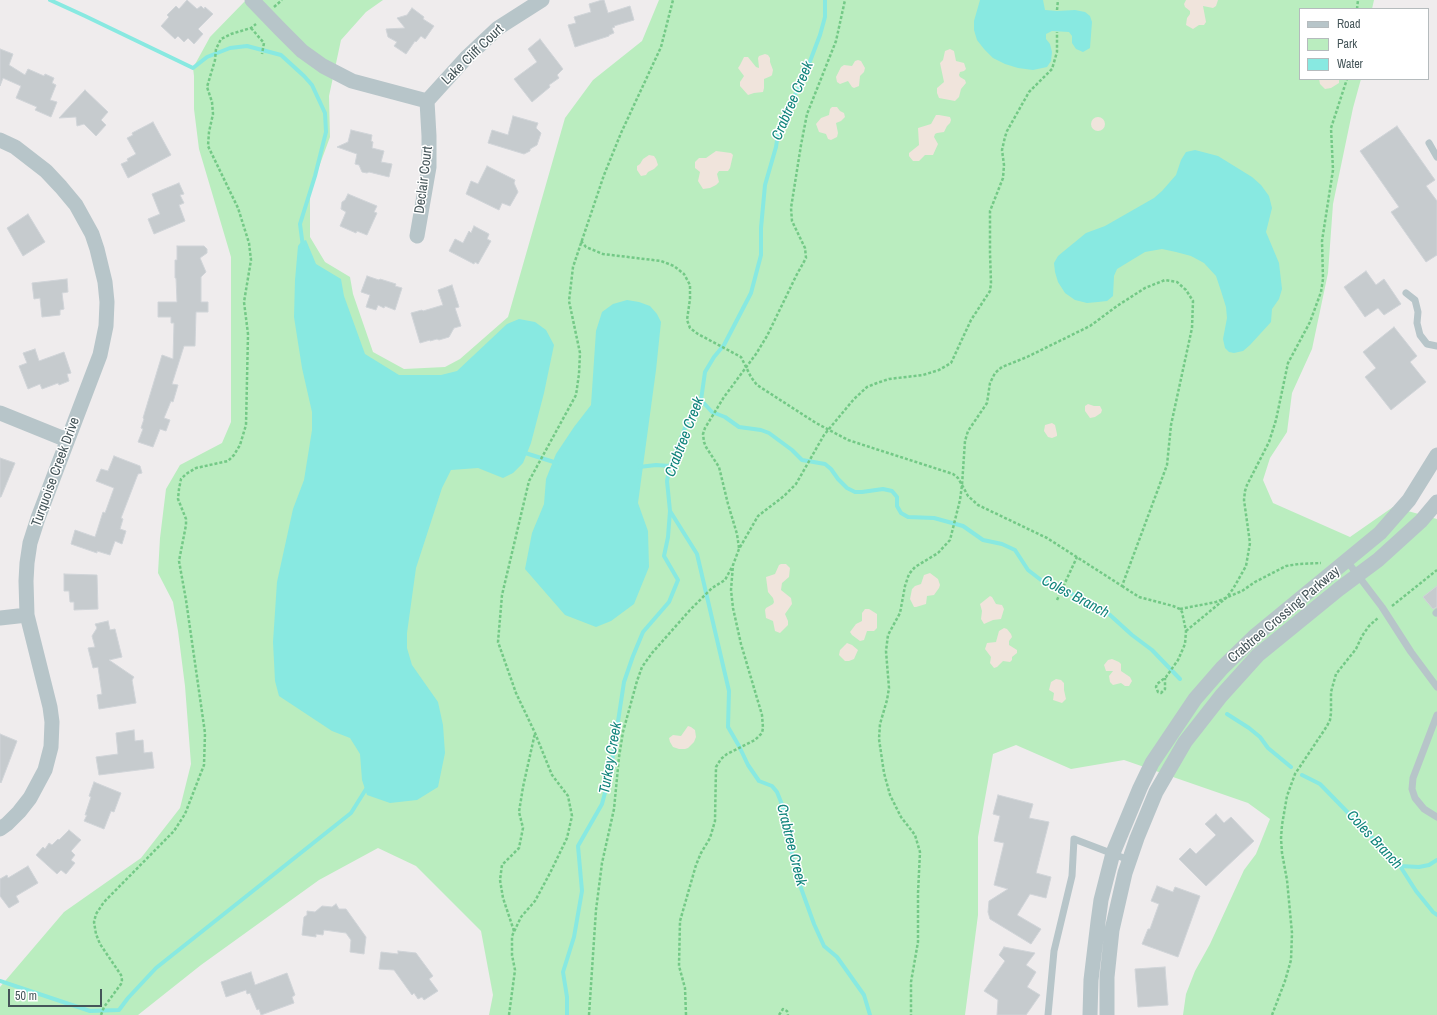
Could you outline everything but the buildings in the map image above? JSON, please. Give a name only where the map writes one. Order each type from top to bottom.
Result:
[{"type":"street","points":[[252,0],[302,51],[323,66],[352,81],[427,101]]},
{"type":"street","name":"Lake Cliff Court","points":[[427,101],[466,58],[498,28],[542,0]]},
{"type":"street","name":"Declair Court","points":[[417,236],[429,167],[427,101]]},
{"type":"street","name":"Turquoise Creek Drive","points":[[0,140],[15,147],[46,171],[62,187],[76,206],[92,234],[102,266],[107,302],[106,326],[100,355],[67,440],[30,543],[27,563],[27,615],[50,707],[52,722],[51,747],[45,770],[30,798],[19,812],[0,829]]},
{"type":"street","points":[[0,413],[67,440]]},
{"type":"street","name":"Crabtree Crossing Parkway","points":[[1090,1015],[1091,980],[1098,922],[1113,853],[1152,763],[1195,699],[1237,652],[1380,533],[1412,494],[1437,456]]},
{"type":"street","name":"Crabtree Crossing Parkway","points":[[1107,1015],[1107,977],[1112,930],[1129,860],[1156,792],[1185,742],[1221,696],[1258,656],[1394,545],[1421,521],[1437,502]]},
{"type":"street","points":[[0,618],[27,615]]},
{"type":"lane","points":[[1429,143],[1437,157]]},
{"type":"lane","points":[[1406,293],[1415,300],[1418,312],[1417,323],[1420,334],[1427,344],[1437,346]]},
{"type":"lane","points":[[1347,561],[1385,612],[1411,652],[1437,687]]},
{"type":"lane","points":[[1437,715],[1413,778],[1412,789],[1415,798],[1424,809],[1437,817]]},
{"type":"lane","points":[[1048,1015],[1054,951],[1072,876],[1074,839],[1129,860]]},
{"type":"path","points":[[101,1015],[104,1007],[121,984],[122,980],[121,975],[100,944],[96,934],[94,922],[96,914],[104,902],[174,831],[185,814],[204,765],[204,733],[186,600],[179,561],[186,525],[186,519],[178,499],[181,479],[196,468],[228,461],[240,445],[246,425],[248,334],[244,302],[251,260],[249,243],[238,208],[208,146],[213,114],[212,102],[207,87],[215,60],[216,49],[221,39],[231,34],[251,28],[282,0]]},
{"type":"path","points":[[509,1015],[515,970],[512,955],[512,936],[521,917],[534,901],[550,873],[567,838],[572,816],[568,796],[552,775],[535,733],[516,693],[498,642],[502,595],[529,481],[576,395],[580,353],[569,301],[573,267],[604,175],[618,140],[661,47],[673,0]]},
{"type":"path","points":[[739,549],[737,534],[719,467],[704,442],[703,434],[708,422],[724,397],[767,336],[806,258],[804,248],[792,221],[791,208],[807,114],[836,42],[845,0]]},
{"type":"path","points":[[1057,10],[1058,0]]},
{"type":"path","points":[[251,28],[264,43],[262,54]]},
{"type":"path","points":[[589,1015],[593,947],[602,864],[614,809],[622,738],[630,704],[642,667],[652,653],[690,610],[712,588],[725,580],[739,549],[758,516],[796,484],[815,449],[854,399],[867,387],[889,379],[923,375],[939,370],[946,367],[954,358],[971,320],[990,291],[990,210],[1003,178],[1004,165],[1002,150],[1004,137],[1026,96],[1052,69],[1057,52],[1057,32]]},
{"type":"path","points":[[1186,631],[1226,598],[1246,566],[1250,543],[1244,500],[1245,491],[1249,480],[1269,442],[1288,363],[1310,322],[1321,292],[1323,279],[1322,241],[1332,170],[1331,128],[1346,80]]},
{"type":"path","points":[[581,241],[586,247],[603,254],[661,261],[674,266],[684,274],[690,285],[687,320],[690,328],[710,341],[741,357],[751,377],[757,385],[829,430],[848,440],[953,474],[958,478],[968,496],[978,505],[1047,538],[1139,597],[1180,608],[1216,602],[1242,591],[1255,582],[1286,566],[1299,564],[1328,564]]},
{"type":"path","points":[[911,1015],[911,982],[918,942],[920,852],[915,835],[901,817],[895,806],[884,773],[879,739],[880,724],[889,688],[886,651],[888,635],[900,613],[904,586],[909,574],[915,567],[938,553],[950,540],[960,500],[965,441],[968,431],[987,403],[990,383],[995,373],[1002,367],[1027,357],[1090,326],[1145,288],[1165,280],[1177,282],[1186,290],[1193,301],[1192,328],[1171,425],[1169,456],[1165,473],[1122,586]]},
{"type":"path","points":[[1057,600],[1077,557]]},
{"type":"path","points":[[686,1015],[685,988],[679,966],[680,921],[696,865],[710,838],[715,821],[716,767],[721,759],[727,754],[755,740],[762,733],[763,722],[741,644],[733,608],[731,590],[733,565]]},
{"type":"path","points":[[1272,1015],[1291,960],[1292,933],[1281,838],[1287,796],[1296,774],[1330,720],[1332,713],[1332,692],[1336,674],[1356,649],[1369,626],[1437,570]]},
{"type":"path","points":[[1165,678],[1165,689],[1161,693],[1158,692],[1156,687],[1157,684],[1165,678],[1178,660],[1185,644],[1186,631],[1180,608]]},
{"type":"path","points":[[514,932],[503,898],[500,880],[502,864],[518,848],[523,828],[519,812],[535,733]]},
{"type":"path","points":[[779,1015],[783,1009],[787,1011],[788,1015]]},
{"type":"green space","points":[[246,0],[383,0],[366,12],[341,40],[329,96],[330,137],[310,191],[310,237],[325,262],[350,277],[353,294],[373,352],[404,369],[445,367],[460,359],[508,317],[565,118],[593,80],[642,41],[659,0],[1374,0],[1372,8],[1299,8],[1299,80],[1361,80],[1353,108],[1333,204],[1328,273],[1312,349],[1292,393],[1287,432],[1270,458],[1263,480],[1273,503],[1350,537],[1393,507],[1437,519],[1437,1015],[1183,1015],[1186,994],[1195,971],[1210,944],[1244,870],[1256,854],[1270,819],[1248,803],[1124,760],[1071,769],[1016,745],[993,754],[978,837],[978,915],[965,1015],[489,1015],[493,995],[481,931],[416,866],[378,848],[319,880],[201,965],[138,1015],[0,1015],[0,987],[64,912],[141,858],[180,808],[191,764],[185,686],[173,602],[158,573],[160,538],[166,489],[180,465],[222,443],[231,422],[231,257],[199,149],[194,109],[193,68],[210,37]]},
{"type":"sand","points":[[1186,0],[1218,0],[1216,6],[1213,8],[1203,6],[1206,22],[1204,25],[1199,25],[1193,29],[1186,25],[1190,11],[1185,7],[1184,4]]},
{"type":"sand","points":[[950,49],[954,51],[956,61],[964,63],[966,69],[960,72],[960,77],[965,80],[966,83],[961,89],[959,97],[955,101],[939,98],[937,93],[937,88],[944,82],[940,63],[943,60],[945,51]]},
{"type":"sand","points":[[765,54],[770,58],[773,70],[772,75],[764,79],[763,92],[748,95],[740,86],[740,82],[744,76],[738,68],[744,57],[748,57],[756,67],[759,68],[758,58],[759,56]]},
{"type":"sand","points":[[855,61],[861,61],[865,68],[864,72],[860,76],[859,86],[854,88],[848,81],[840,84],[837,82],[836,77],[841,67],[844,65],[852,66]]},
{"type":"sand","points":[[1319,80],[1339,80],[1339,83],[1331,88],[1325,89],[1320,84]]},
{"type":"sand","points":[[832,107],[837,107],[844,113],[845,117],[836,123],[838,133],[837,137],[831,140],[828,139],[826,134],[819,132],[816,124],[821,118],[829,115]]},
{"type":"sand","points":[[936,115],[950,117],[950,123],[944,132],[935,134],[934,137],[938,144],[933,155],[925,155],[919,161],[913,161],[909,156],[909,153],[919,145],[918,128],[931,124]]},
{"type":"sand","points":[[1098,117],[1103,119],[1105,124],[1103,129],[1098,131],[1093,129],[1091,124],[1093,119]]},
{"type":"sand","points":[[716,151],[731,153],[733,155],[730,168],[728,171],[719,171],[717,174],[719,182],[716,185],[703,189],[698,181],[700,172],[695,168],[695,162],[699,158],[706,158]]},
{"type":"sand","points":[[649,155],[654,156],[658,165],[646,175],[641,176],[637,170],[637,166]]},
{"type":"sand","points":[[1088,404],[1100,406],[1102,410],[1101,413],[1090,418],[1085,411],[1085,406]]},
{"type":"sand","points":[[1052,423],[1055,425],[1057,436],[1052,438],[1048,437],[1044,431],[1045,425]]},
{"type":"sand","points":[[786,564],[790,568],[789,577],[782,583],[781,590],[791,598],[792,604],[785,614],[788,625],[780,633],[775,631],[773,621],[766,618],[765,610],[774,602],[773,598],[768,592],[766,577],[775,574],[779,565]]},
{"type":"sand","points":[[930,573],[938,579],[940,585],[939,588],[934,595],[927,596],[926,604],[914,607],[910,599],[912,589],[921,584],[924,575]]},
{"type":"sand","points":[[990,596],[996,604],[1002,605],[1004,609],[1001,619],[993,620],[984,624],[981,619],[982,611],[980,604]]},
{"type":"sand","points":[[865,609],[869,609],[877,614],[877,628],[874,631],[867,631],[864,640],[860,641],[850,632],[856,624],[862,621],[862,613]]},
{"type":"sand","points":[[1004,628],[1011,634],[1012,637],[1009,641],[1009,645],[1017,650],[1017,653],[1012,657],[1010,662],[1003,661],[994,668],[990,663],[991,657],[985,649],[987,643],[996,642],[999,631]]},
{"type":"sand","points":[[847,643],[858,650],[854,659],[845,661],[839,655],[840,650]]},
{"type":"sand","points":[[1112,659],[1121,664],[1121,671],[1130,677],[1132,681],[1129,686],[1125,686],[1121,683],[1113,685],[1110,682],[1109,676],[1113,671],[1106,671],[1104,665],[1108,660]]},
{"type":"sand","points":[[1056,679],[1061,680],[1064,683],[1066,699],[1062,703],[1053,700],[1054,693],[1049,690],[1051,682]]},
{"type":"sand","points":[[688,726],[695,730],[696,737],[694,742],[685,749],[673,747],[669,738],[673,735],[681,736]]},
{"type":"water","points":[[980,0],[1043,0],[1045,10],[1075,10],[1085,12],[1090,16],[1092,22],[1090,48],[1083,52],[1076,49],[1072,43],[1072,36],[1069,32],[1052,31],[1046,34],[1046,39],[1050,44],[1052,52],[1051,61],[1047,67],[1033,70],[1005,64],[993,58],[977,40],[974,30],[974,21]]},
{"type":"water","points":[[1195,150],[1218,156],[1252,177],[1261,185],[1269,196],[1272,208],[1266,232],[1279,263],[1282,289],[1279,299],[1272,309],[1271,322],[1243,351],[1234,353],[1229,352],[1225,348],[1223,339],[1227,318],[1226,307],[1216,276],[1204,263],[1191,256],[1162,249],[1145,252],[1117,269],[1114,276],[1113,296],[1107,301],[1087,303],[1075,300],[1065,293],[1058,282],[1055,272],[1054,263],[1058,256],[1086,233],[1105,226],[1154,198],[1176,175],[1181,160],[1186,152]]},
{"type":"water","points":[[306,240],[316,264],[341,279],[344,296],[365,354],[399,375],[441,375],[457,371],[507,324],[519,319],[535,322],[546,330],[554,345],[544,393],[531,443],[523,463],[513,473],[503,478],[478,468],[451,470],[442,488],[416,568],[407,633],[407,648],[412,665],[438,702],[443,725],[445,753],[438,787],[417,800],[390,803],[367,795],[362,780],[360,754],[350,738],[332,731],[279,696],[275,681],[273,642],[277,582],[293,509],[304,480],[312,430],[312,412],[302,368],[294,317],[298,246],[301,242]]},
{"type":"water","points":[[627,300],[650,306],[657,314],[661,322],[638,503],[648,531],[649,567],[634,604],[611,621],[596,627],[565,615],[525,569],[532,533],[544,504],[546,479],[556,454],[591,405],[596,331],[602,312],[613,304]]},
{"type":"waterway","points":[[50,0],[193,68],[207,57],[230,48],[247,46],[281,55],[304,76],[312,85],[325,113],[326,132],[315,176],[300,224],[303,247]]},
{"type":"waterway","name":"Crabtree Creek","points":[[825,0],[825,17],[820,35],[804,77],[779,127],[776,147],[765,185],[761,228],[761,255],[751,293],[724,345],[714,357],[705,372],[701,400],[687,423],[670,466],[667,481],[670,511],[697,554],[729,691],[728,727],[748,765],[759,781],[772,786],[777,792],[783,807],[797,877],[814,924],[824,946],[837,957],[864,995],[870,1015]]},
{"type":"waterway","name":"Coles Branch","points":[[701,400],[712,412],[725,417],[739,427],[761,430],[769,433],[792,450],[802,460],[825,464],[847,488],[855,492],[883,489],[892,491],[897,497],[897,506],[901,513],[908,517],[934,518],[963,526],[983,540],[1002,544],[1015,550],[1028,570],[1041,580],[1094,605],[1110,615],[1132,635],[1152,650],[1180,679]]},
{"type":"waterway","points":[[522,452],[557,463]]},
{"type":"waterway","points":[[639,467],[656,465],[670,466]]},
{"type":"waterway","name":"Turkey Creek","points":[[567,1015],[567,997],[563,972],[574,937],[582,891],[578,846],[602,804],[610,774],[624,682],[633,656],[643,632],[669,602],[678,580],[664,556],[668,537],[670,511]]},
{"type":"waterway","name":"Coles Branch","points":[[1227,714],[1260,737],[1268,748],[1291,767]]},
{"type":"waterway","name":"Coles Branch","points":[[1302,775],[1320,784],[1400,866],[1416,891],[1437,915]]},
{"type":"waterway","points":[[0,981],[90,1011],[119,1010],[156,968],[351,813],[368,786]]},
{"type":"waterway","points":[[1400,866],[1419,867],[1429,865],[1437,860]]}]
